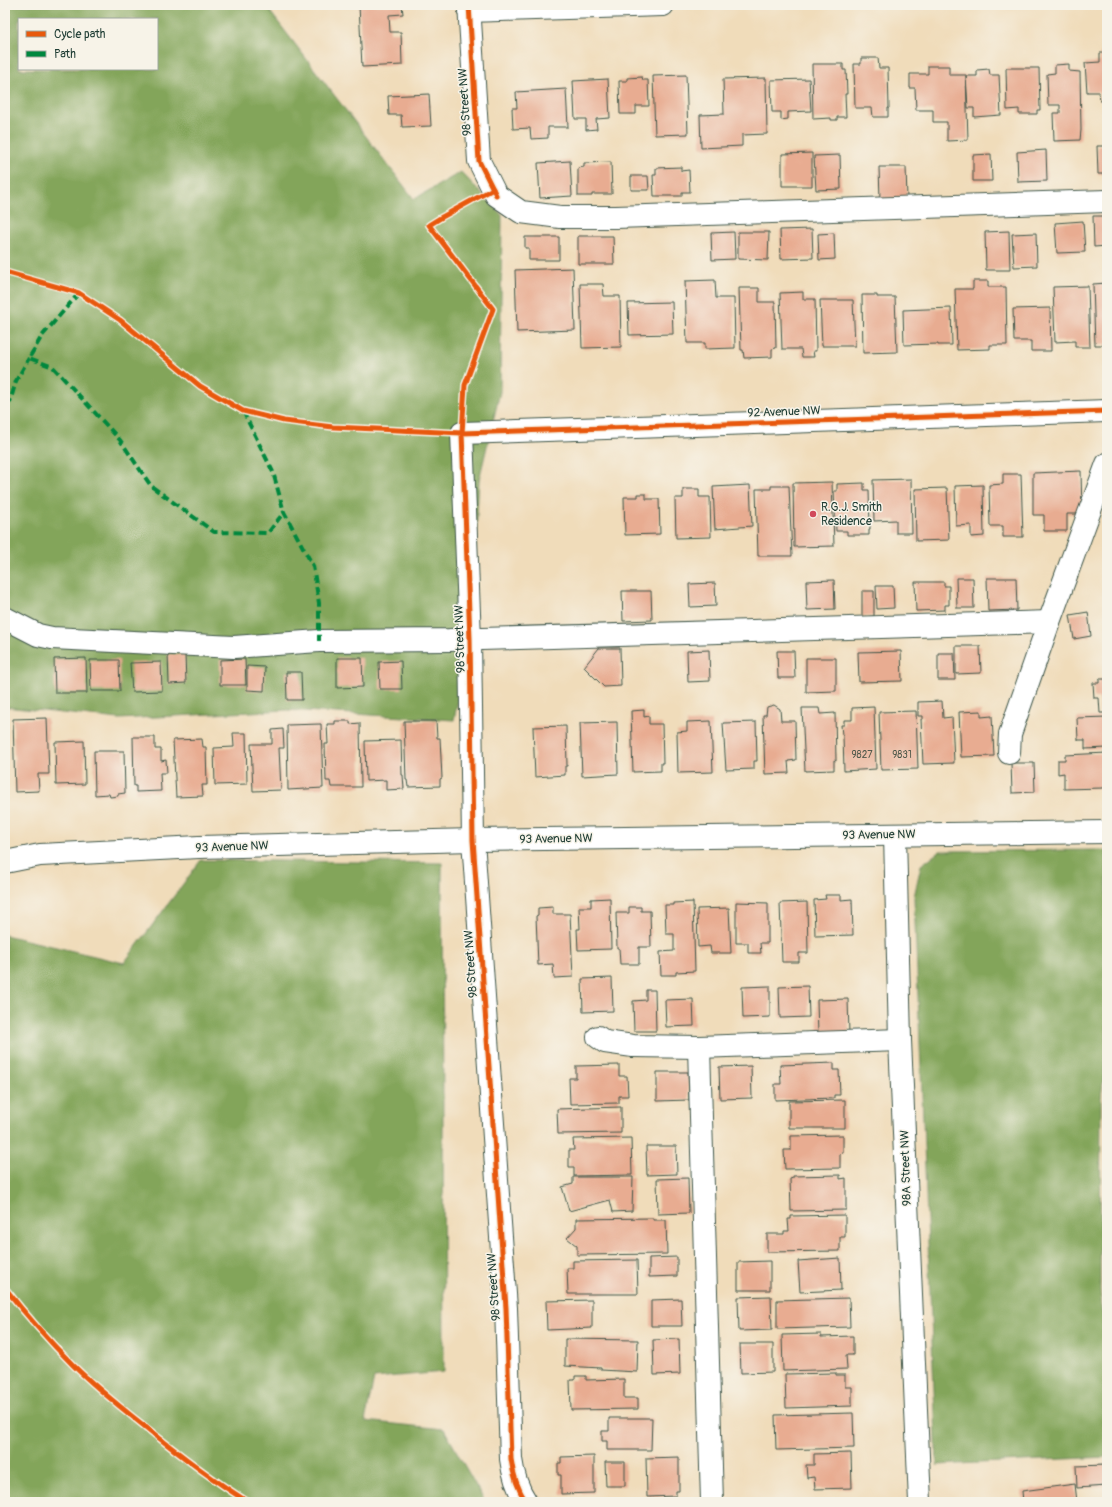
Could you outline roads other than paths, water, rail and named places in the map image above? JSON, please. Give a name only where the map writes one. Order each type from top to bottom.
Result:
[{"type":"street","points":[[469,8],[664,5]]},
{"type":"street","name":"98 Street NW","points":[[469,8],[479,161],[496,195],[521,212],[560,217],[684,216],[1107,201]]},
{"type":"street","name":"92 Avenue NW","points":[[462,433],[1107,411]]},
{"type":"street","name":"98 Street NW","points":[[462,433],[470,639],[473,840],[506,1308],[511,1459],[513,1474],[522,1496]]},
{"type":"street","points":[[1009,753],[1010,734],[1107,464]]},
{"type":"street","points":[[5,618],[38,635],[52,638],[234,647],[320,642],[1049,622]]},
{"type":"street","name":"93 Avenue NW","points":[[5,862],[40,855],[207,847],[473,840],[1107,832]]},
{"type":"street","name":"98A Street NW","points":[[895,835],[900,1040],[920,1502]]},
{"type":"street","points":[[598,1037],[605,1042],[633,1046],[699,1047],[900,1040]]},
{"type":"street","points":[[699,1047],[712,1502]]},
{"type":"place","name":"R.G.J. Smith Residence","points":[[813,514]]}]
